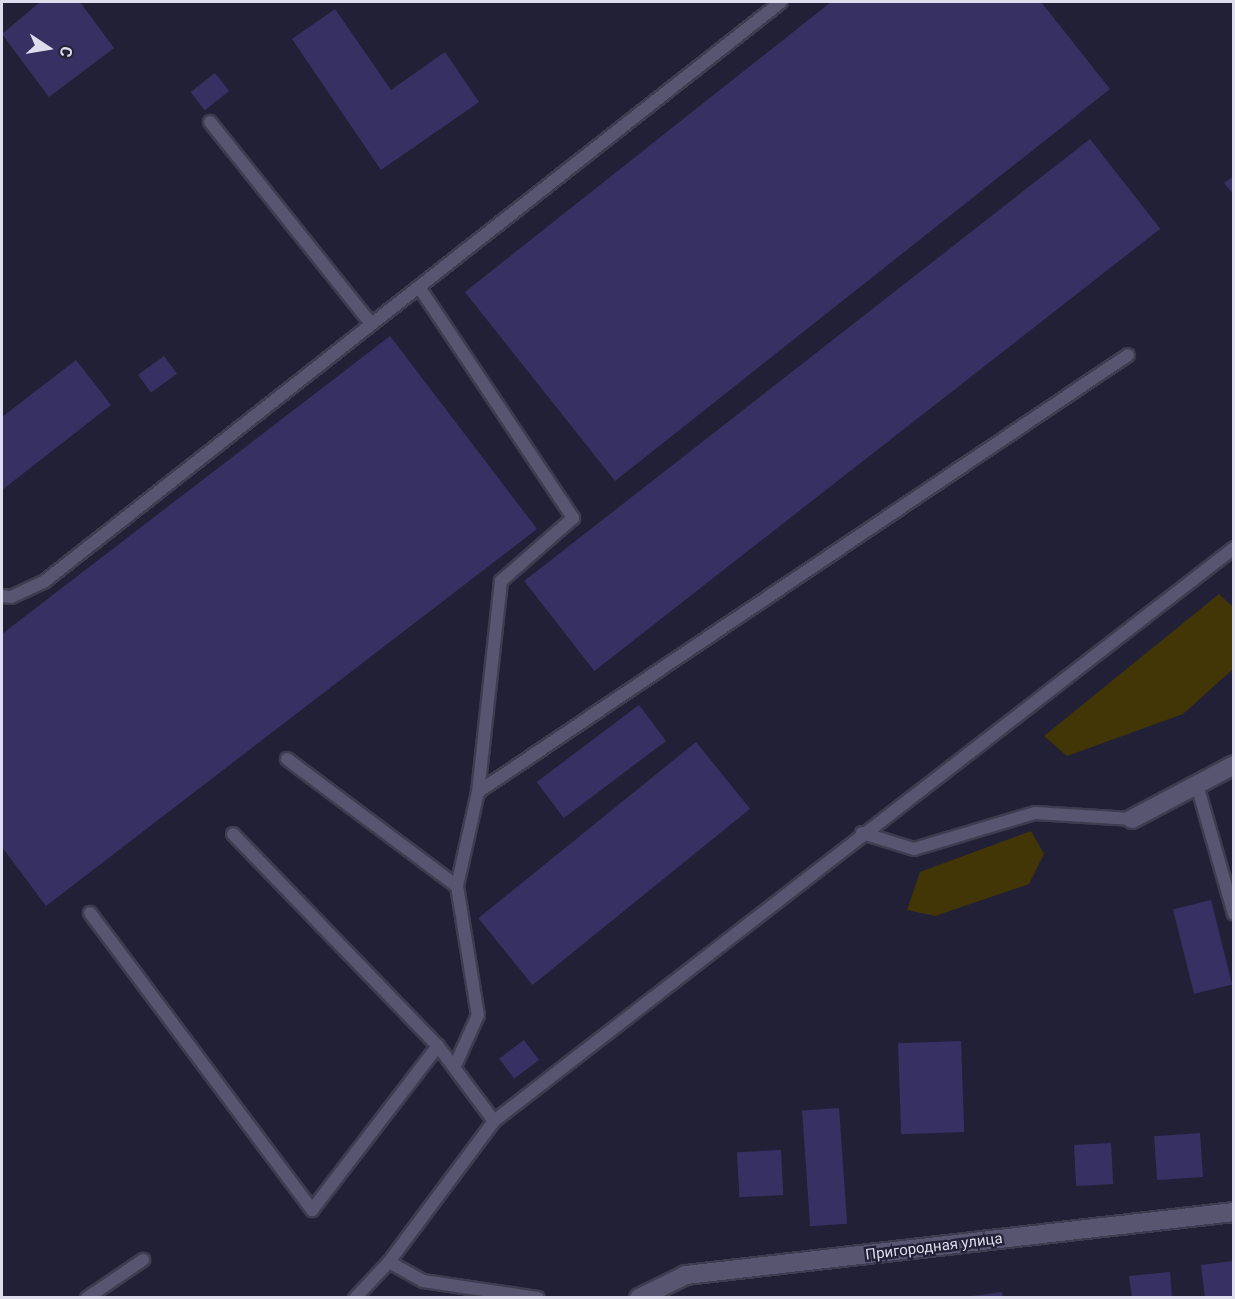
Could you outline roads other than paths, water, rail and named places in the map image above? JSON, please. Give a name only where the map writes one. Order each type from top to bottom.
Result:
[{"type":"street","points":[[1132,819],[1233,765]]},
{"type":"street","name":"Пригородная улица","points":[[639,1298],[686,1275],[1233,1212]]},
{"type":"lane","points":[[2,596],[11,597],[45,581],[781,2]]},
{"type":"lane","points":[[210,122],[371,324]]},
{"type":"lane","points":[[419,287],[573,518],[501,581],[478,792],[457,886],[478,1015],[455,1066]]},
{"type":"lane","points":[[478,792],[1128,355]]},
{"type":"lane","points":[[355,1298],[389,1262],[494,1121],[862,833],[1233,548]]},
{"type":"lane","points":[[287,759],[457,886]]},
{"type":"lane","points":[[1197,785],[1233,914]]},
{"type":"lane","points":[[862,833],[914,849],[1035,813],[1132,819]]},
{"type":"lane","points":[[233,834],[438,1046],[494,1121]]},
{"type":"lane","points":[[90,913],[312,1210],[438,1046]]},
{"type":"lane","points":[[87,1298],[143,1260]]},
{"type":"lane","points":[[389,1262],[423,1281],[538,1298]]}]
